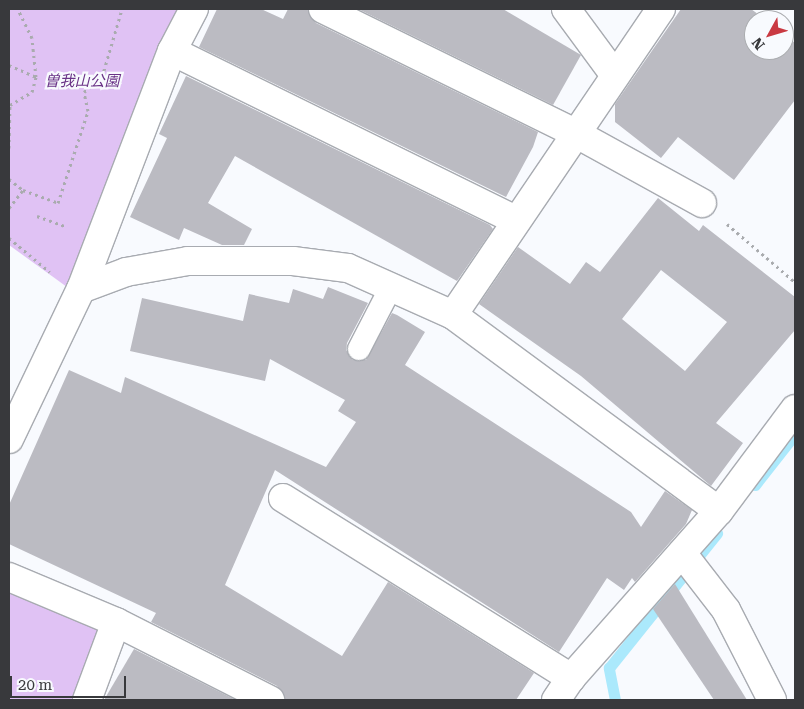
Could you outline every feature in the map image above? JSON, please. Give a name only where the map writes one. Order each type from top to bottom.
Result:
[{"type":"street","points":[[9,439],[79,292],[172,51],[194,9]]},
{"type":"street","points":[[323,9],[575,133],[702,203]]},
{"type":"street","points":[[566,9],[614,74]]},
{"type":"street","points":[[453,315],[614,74],[661,9]]},
{"type":"street","points":[[172,51],[516,220]]},
{"type":"street","points":[[79,292],[126,272],[188,261],[293,261],[348,268],[392,285],[453,315],[719,511]]},
{"type":"street","points":[[556,700],[571,678],[719,511],[795,409]]},
{"type":"street","points":[[283,498],[571,678]]},
{"type":"street","points":[[682,553],[726,610],[772,700]]},
{"type":"street","points":[[9,577],[116,622],[270,700]]},
{"type":"street","points":[[87,700],[116,622]]},
{"type":"lane","points":[[359,349],[392,285]]},
{"type":"path","points":[[9,148],[10,105],[32,92],[36,77],[32,38],[18,9]]},
{"type":"path","points":[[9,179],[23,190],[58,203],[88,111],[84,92],[102,78],[122,9]]},
{"type":"path","points":[[9,65],[36,77]]},
{"type":"path","points":[[9,208],[23,190]]},
{"type":"path","points":[[702,203],[795,282]]},
{"type":"path","points":[[37,216],[67,227]]},
{"type":"path","points":[[9,238],[79,292]]},
{"type":"green space","name":"曽我山公園","points":[[9,9],[194,9],[78,295],[9,245]]},
{"type":"green space","points":[[9,588],[104,627],[75,700],[9,700]]},
{"type":"building","points":[[217,9],[261,9],[283,19],[288,9],[308,9],[316,23],[538,132],[533,147],[506,197],[199,47]]},
{"type":"building","points":[[358,9],[503,9],[581,55],[553,105]]},
{"type":"building","points":[[681,9],[752,10],[744,10],[744,60],[794,60],[795,43],[795,100],[734,180],[678,137],[661,158],[615,122],[615,104]]},
{"type":"building","points":[[186,76],[490,225],[493,229],[457,281],[235,156],[208,203],[252,229],[244,245],[222,245],[184,228],[179,240],[130,217],[167,138],[159,134]]},
{"type":"building","points":[[658,198],[699,231],[703,225],[795,297],[795,330],[716,423],[743,443],[711,486],[581,376],[479,304],[518,247],[570,284],[586,262],[600,272]],"holes":[[[661,270],[727,322],[685,371],[622,319]]]},
{"type":"building","points":[[328,287],[368,303],[347,343],[346,350],[353,360],[366,360],[392,313],[397,315],[425,332],[405,365],[631,512],[641,527],[665,491],[692,510],[686,524],[635,582],[632,578],[624,590],[607,578],[559,652],[275,470],[225,585],[342,656],[388,582],[534,673],[516,700],[285,700],[277,686],[151,622],[156,613],[9,544],[9,505],[69,370],[121,393],[125,377],[326,467],[356,422],[338,411],[345,400],[270,359],[265,381],[130,351],[142,298],[243,321],[249,294],[289,303],[293,289],[323,299]]},
{"type":"building","points":[[675,584],[747,700],[714,700],[653,609]]},
{"type":"building","points":[[134,649],[236,700],[104,700]]},
{"type":"waterway","points":[[755,485],[795,434]]},
{"type":"waterway","points":[[615,700],[609,668],[717,533]]}]
